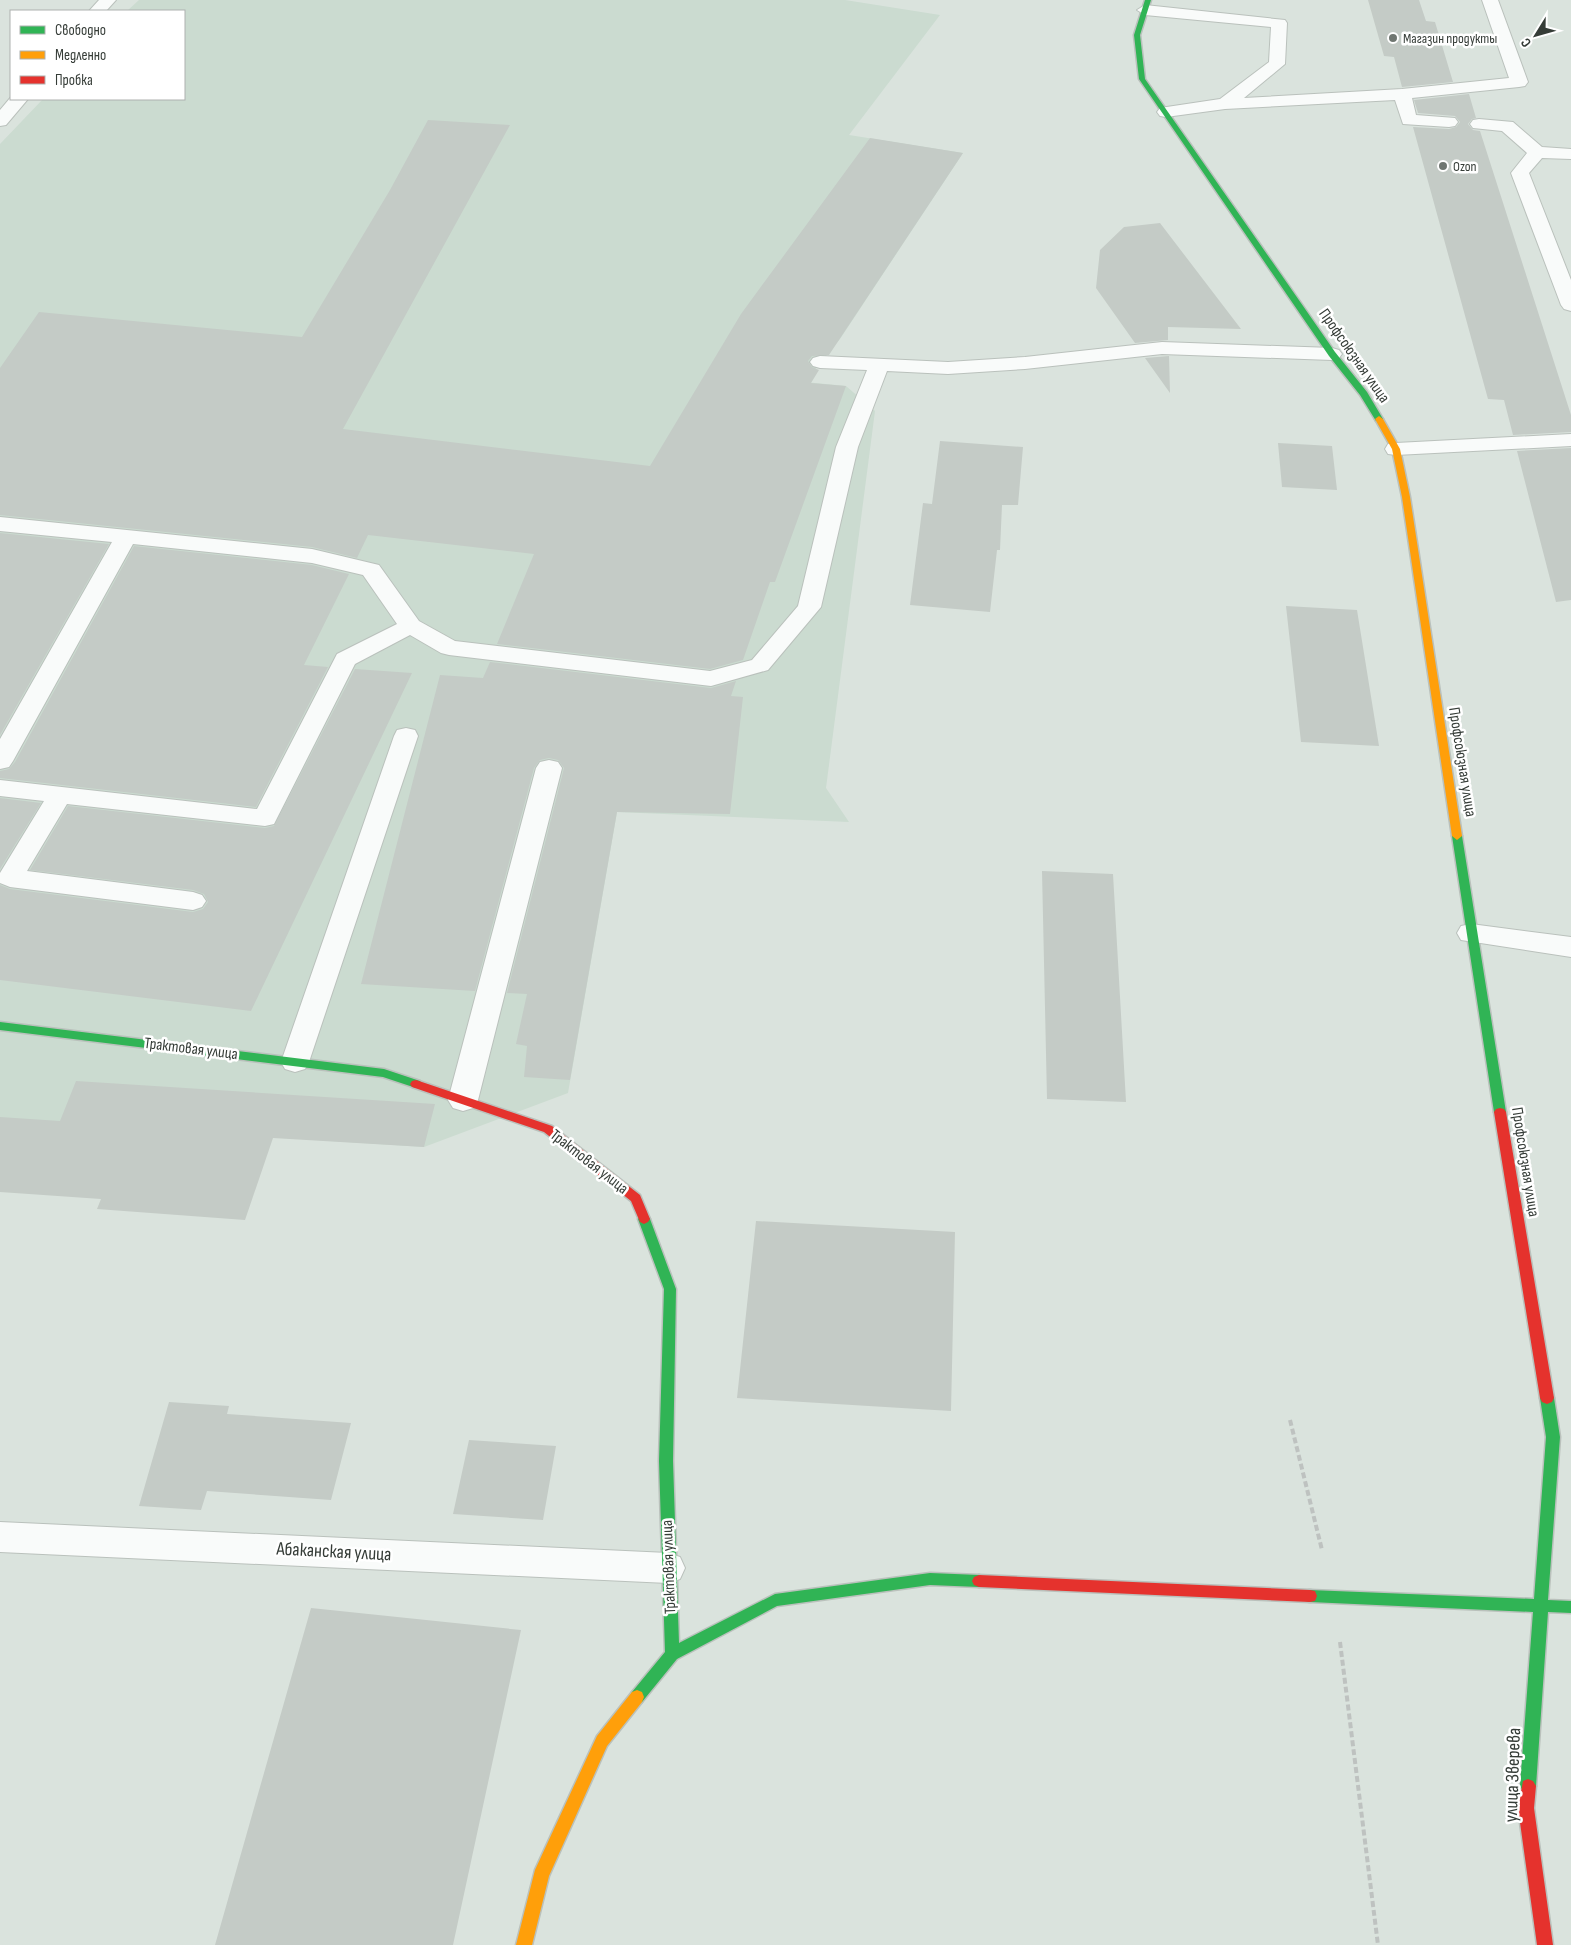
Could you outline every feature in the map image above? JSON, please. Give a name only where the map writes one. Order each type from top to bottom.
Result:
[{"type":"main road","name":"Профсоюзная улица","points":[[1146,5],[1138,35],[1142,79],[1332,354],[1364,394],[1396,449],[1406,497],[1471,933],[1553,1437],[1541,1605]]},
{"type":"main road","name":"Трактовая улица","points":[[0,1026],[384,1073],[548,1129],[636,1198],[670,1289],[666,1461],[672,1654]]},
{"type":"main road","points":[[524,1945],[541,1875],[602,1741],[672,1654],[775,1600],[930,1579],[1571,1607]]},
{"type":"main road","name":"улица Зверева","points":[[1541,1605],[1526,1808],[1545,1945]]},
{"type":"street","points":[[99,10],[108,0]]},
{"type":"street","points":[[1166,112],[1225,104],[1402,94],[1519,82],[1490,0]]},
{"type":"street","points":[[1146,5],[1278,24],[1277,64],[1225,104]]},
{"type":"street","points":[[1402,94],[1409,120],[1449,122]]},
{"type":"street","points":[[0,121],[18,100]]},
{"type":"street","points":[[1479,124],[1507,126],[1538,152],[1571,154]]},
{"type":"street","points":[[1538,152],[1520,173],[1562,257],[1571,305]]},
{"type":"street","points":[[820,362],[948,368],[1024,364],[1162,348],[1332,354]]},
{"type":"street","points":[[0,524],[312,556],[371,570],[411,626],[448,648],[711,679],[760,666],[810,606],[847,447],[879,366]]},
{"type":"street","points":[[1396,449],[1571,440]]},
{"type":"street","points":[[0,761],[126,537]]},
{"type":"street","points":[[0,788],[265,818],[345,659],[411,626]]},
{"type":"street","points":[[295,1062],[406,736]]},
{"type":"street","points":[[463,1100],[549,768]]},
{"type":"street","points":[[60,795],[10,878],[193,900]]},
{"type":"street","points":[[1471,933],[1571,947]]},
{"type":"street","name":"Абаканская улица","points":[[0,1537],[668,1568]]},
{"type":"path","points":[[1290,1420],[1334,1596],[1378,1945]]},
{"type":"shaded area","points":[[139,0],[845,0],[940,15],[849,135],[963,153],[840,339],[805,382],[846,386],[875,411],[826,788],[849,822],[617,812],[568,1093],[424,1147],[112,1127],[0,1192],[0,144],[42,100],[185,100],[185,10],[128,10]]},
{"type":"building","points":[[1368,0],[1419,0],[1426,21],[1435,22],[1453,82],[1402,87],[1394,57],[1384,56]]},
{"type":"building","points":[[1469,94],[1476,118],[1472,119],[1468,124],[1473,130],[1480,131],[1571,415],[1571,432],[1513,435],[1504,400],[1488,399],[1413,127],[1449,129],[1456,127],[1460,122],[1455,116],[1418,113],[1414,100]]},
{"type":"building","points":[[428,120],[510,125],[343,429],[650,466],[741,314],[870,138],[963,153],[829,355],[812,356],[808,361],[812,367],[819,370],[811,383],[846,386],[775,582],[770,582],[743,660],[710,669],[497,644],[534,554],[368,535],[357,558],[312,547],[0,515],[0,368],[39,312],[302,337],[390,190]]},
{"type":"building","points":[[1160,223],[1241,329],[1168,327],[1168,340],[1135,343],[1096,288],[1100,250],[1124,227]]},
{"type":"building","points":[[1169,356],[1170,393],[1145,358]]},
{"type":"building","points":[[940,441],[1023,447],[1018,505],[1002,505],[1000,550],[997,550],[990,612],[910,605],[923,503],[932,504]]},
{"type":"building","points":[[1278,443],[1332,446],[1337,490],[1282,487]]},
{"type":"building","points":[[1571,448],[1571,600],[1556,602],[1517,451]]},
{"type":"building","points":[[0,533],[109,544],[0,735]]},
{"type":"building","points":[[134,546],[312,565],[349,574],[304,665],[328,667],[256,807],[0,778],[0,771],[9,769],[15,762]]},
{"type":"building","points":[[1286,606],[1357,610],[1379,746],[1301,742]]},
{"type":"building","points":[[490,662],[711,688],[736,681],[731,696],[743,697],[730,814],[617,812],[570,1080],[524,1077],[527,1046],[516,1044],[527,994],[507,993],[564,768],[558,760],[549,758],[540,760],[534,768],[475,991],[361,984],[440,675],[483,678]]},
{"type":"building","points":[[355,669],[412,673],[251,1011],[0,980],[0,885],[10,889],[193,912],[203,909],[208,902],[204,894],[193,890],[30,870],[68,806],[265,828],[274,826]]},
{"type":"building","points":[[0,798],[41,803],[0,869]]},
{"type":"building","points":[[1042,871],[1113,874],[1126,1102],[1047,1099]]},
{"type":"building","points":[[76,1081],[435,1104],[424,1147],[273,1138],[245,1220],[97,1209],[101,1199],[0,1192],[0,1117],[60,1121]]},
{"type":"building","points":[[756,1221],[955,1232],[951,1411],[737,1398]]},
{"type":"building","points":[[169,1402],[229,1406],[227,1414],[351,1423],[331,1500],[207,1491],[201,1510],[139,1506]]},
{"type":"building","points":[[469,1440],[556,1446],[543,1520],[453,1514]]},
{"type":"building","points":[[311,1608],[521,1630],[453,1945],[215,1945]]},
{"type":"traffic: fast","points":[[1148,0],[1137,35],[1142,79],[1332,354],[1364,394],[1379,419]]},
{"type":"traffic: fast","points":[[1457,836],[1500,1112]]},
{"type":"traffic: fast","points":[[0,1026],[384,1073],[416,1084]]},
{"type":"traffic: fast","points":[[644,1219],[670,1289],[666,1461],[672,1654]]},
{"type":"traffic: fast","points":[[1528,1786],[1553,1437],[1547,1398]]},
{"type":"traffic: fast","points":[[637,1697],[672,1654],[775,1600],[930,1579],[979,1581]]},
{"type":"traffic: fast","points":[[1310,1596],[1571,1607]]},
{"type":"traffic: slow","points":[[1379,419],[1396,449],[1406,497],[1457,836]]},
{"type":"traffic: slow","points":[[524,1945],[541,1875],[602,1741],[637,1697]]},
{"type":"traffic: jam","points":[[416,1084],[548,1129],[636,1198],[644,1219]]},
{"type":"traffic: jam","points":[[1500,1112],[1547,1398]]},
{"type":"traffic: jam","points":[[979,1581],[1310,1596]]},
{"type":"traffic: jam","points":[[1528,1786],[1526,1808],[1545,1945]]},
{"type":"place","name":"Магазин продукты","points":[[1393,38]]},
{"type":"place","name":"Ozon","points":[[1443,166]]}]
